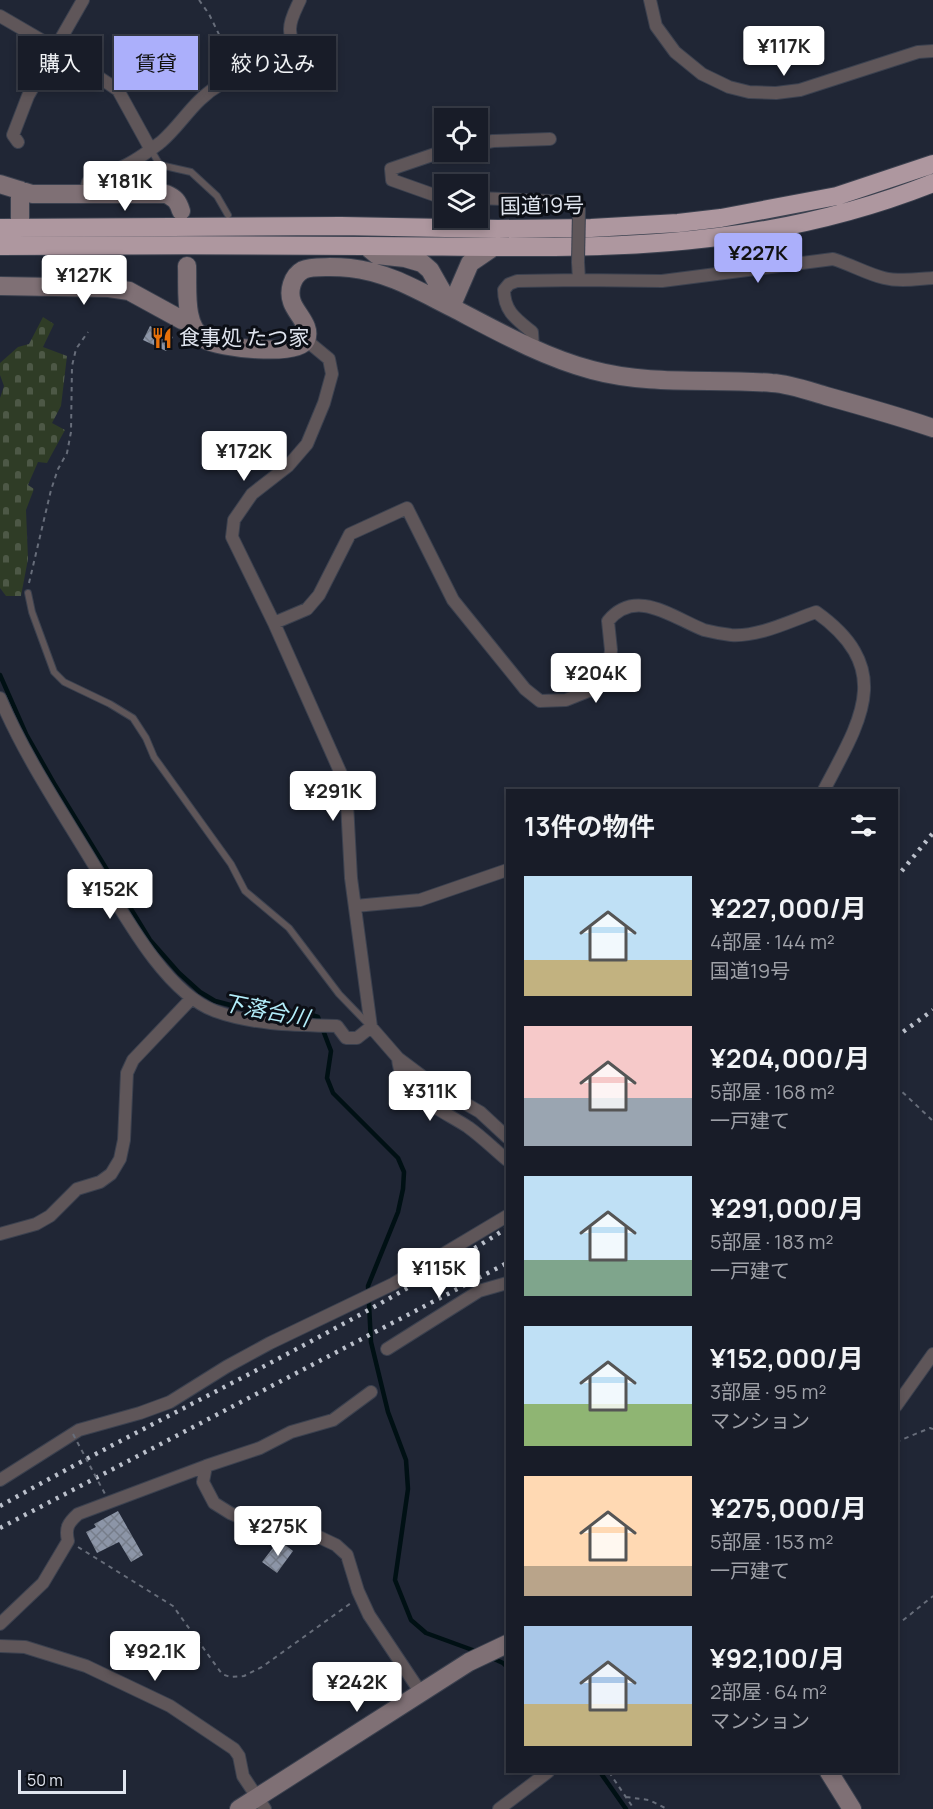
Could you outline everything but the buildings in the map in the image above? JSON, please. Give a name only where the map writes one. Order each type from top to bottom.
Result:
[{"type":"highway","name":"国道19号","points":[[0,228],[341,226],[498,229],[591,228],[678,223],[722,218],[837,196],[933,164]]},
{"type":"highway","name":"国道19号","points":[[0,246],[492,248],[658,243],[718,237],[794,224],[847,212],[933,183]]},
{"type":"street","points":[[62,36],[83,0]]},
{"type":"street","points":[[291,36],[291,19],[300,0]]},
{"type":"street","points":[[650,0],[656,26],[675,52],[702,74],[729,87],[749,92],[776,93],[800,90],[918,52],[933,51]]},
{"type":"street","points":[[0,16],[34,36]]},
{"type":"street","points":[[102,79],[118,90],[151,150]]},
{"type":"street","points":[[18,142],[13,135],[20,112],[32,90]]},
{"type":"street","points":[[85,194],[88,182],[92,178],[122,167],[164,140],[193,105],[212,90]]},
{"type":"street","points":[[488,142],[550,139]]},
{"type":"street","points":[[434,154],[391,169],[392,180],[434,195]]},
{"type":"street","points":[[0,184],[32,194],[166,194],[179,203],[181,211]]},
{"type":"street","points":[[20,190],[20,228]]},
{"type":"street","points":[[488,198],[576,202],[579,210],[579,280]]},
{"type":"street","points":[[366,246],[377,255],[422,262],[430,270],[451,307]]},
{"type":"street","points":[[451,307],[470,263],[492,248]]},
{"type":"street","points":[[533,348],[532,332],[511,315],[506,306],[504,290],[509,284],[518,281],[662,281],[833,259],[883,278],[905,280],[933,278]]},
{"type":"street","points":[[187,266],[190,322],[197,334],[206,340],[231,347],[295,349],[302,345],[306,340],[307,332],[294,308],[290,291],[297,276],[303,270],[310,268],[349,268],[382,275],[411,285],[533,348],[559,360],[592,370],[628,378],[775,383],[880,411],[933,428]]},
{"type":"street","points":[[0,286],[109,288],[129,291],[182,320],[190,322]]},
{"type":"street","points":[[306,340],[329,359],[332,374],[324,403],[307,444],[288,466],[252,494],[234,520],[232,537],[274,623],[346,785],[351,878],[371,1027],[398,1058],[438,1088],[480,1112],[506,1136]]},
{"type":"street","points":[[274,623],[307,609],[319,596],[350,534],[407,508],[453,600],[525,689],[540,700],[566,700],[596,688],[608,674],[611,650],[608,621],[615,612],[635,605],[663,610],[705,630],[733,635],[758,632],[816,612],[836,626],[851,644],[861,665],[865,687],[862,712],[824,789]]},
{"type":"street","points":[[0,698],[16,735],[44,785],[144,948],[192,998],[214,1011],[274,1024],[337,1026],[346,1038],[357,1038],[371,1027]]},
{"type":"street","points":[[355,906],[420,900],[506,870]]},
{"type":"street","points":[[0,1233],[36,1224],[50,1216],[77,1189],[100,1182],[111,1174],[120,1159],[124,1140],[127,1073],[133,1060],[192,998]]},
{"type":"street","points":[[398,1058],[398,1065],[405,1080],[423,1099],[469,1128],[506,1159]]},
{"type":"street","points":[[0,1480],[79,1430],[170,1402],[261,1348],[376,1293],[506,1216]]},
{"type":"street","points":[[387,1349],[479,1292],[506,1282]]},
{"type":"street","points":[[898,1403],[933,1354]]},
{"type":"street","points":[[0,1624],[43,1583],[68,1540],[65,1530],[69,1522],[78,1514],[260,1448],[291,1432],[333,1420],[371,1392]]},
{"type":"street","points":[[206,1466],[203,1482],[214,1503],[230,1513],[271,1530],[319,1537],[336,1545],[346,1555],[369,1615],[421,1693]]},
{"type":"street","points":[[0,1646],[25,1647],[86,1666],[170,1706],[234,1749],[239,1756],[243,1776],[261,1803]]},
{"type":"street","points":[[239,1809],[261,1803],[421,1693],[474,1660],[501,1647]]},
{"type":"street","points":[[499,1809],[547,1773]]},
{"type":"street","points":[[830,1773],[852,1809]]},
{"type":"lane","points":[[151,150],[160,165],[191,172],[217,196],[228,215]]},
{"type":"lane","points":[[28,592],[32,612],[54,672],[64,682],[110,704],[132,718],[146,738],[154,757],[231,864],[245,891],[289,928],[339,994],[371,1027]]},
{"type":"path","points":[[199,0],[209,14],[219,36]]},
{"type":"path","points":[[28,592],[30,574],[37,556],[51,490],[58,469],[67,453],[71,432],[72,366],[76,349],[88,332]]},
{"type":"path","points":[[898,1088],[933,1122]]},
{"type":"path","points":[[898,1442],[930,1428],[933,1429]]},
{"type":"path","points":[[73,1434],[105,1494]]},
{"type":"path","points":[[68,1540],[173,1606],[222,1674],[230,1677],[244,1676],[262,1667],[361,1596]]},
{"type":"path","points":[[898,1624],[933,1596]]},
{"type":"path","points":[[610,1773],[634,1809]]},
{"type":"path","points":[[626,1797],[649,1800],[667,1809]]},
{"type":"green space","points":[[43,317],[54,324],[43,347],[67,356],[61,406],[52,423],[65,430],[47,463],[38,462],[28,485],[34,489],[26,510],[28,559],[21,596],[6,596],[0,588],[0,398],[4,386],[0,375],[0,363],[18,347],[29,344]]},
{"type":"waterway","name":"下落合川","points":[[0,675],[26,734],[150,940],[179,973],[200,992],[215,1001],[276,1014],[309,1014],[318,1017],[331,1051],[327,1078],[333,1093],[398,1158],[404,1172],[398,1212],[368,1286],[371,1342],[388,1412],[406,1460],[408,1489],[395,1580],[411,1620],[426,1633],[478,1652]]},
{"type":"waterway","points":[[492,1658],[506,1666]]},
{"type":"waterway","points":[[601,1773],[626,1809]]},
{"type":"railway","points":[[898,876],[933,833]]},
{"type":"railway","points":[[898,1036],[933,1010]]},
{"type":"railway","points":[[0,1506],[383,1302],[506,1229]]},
{"type":"railway","points":[[0,1528],[506,1264]]},
{"type":"place","name":"食事処 たつ家","points":[[162,338]]}]
